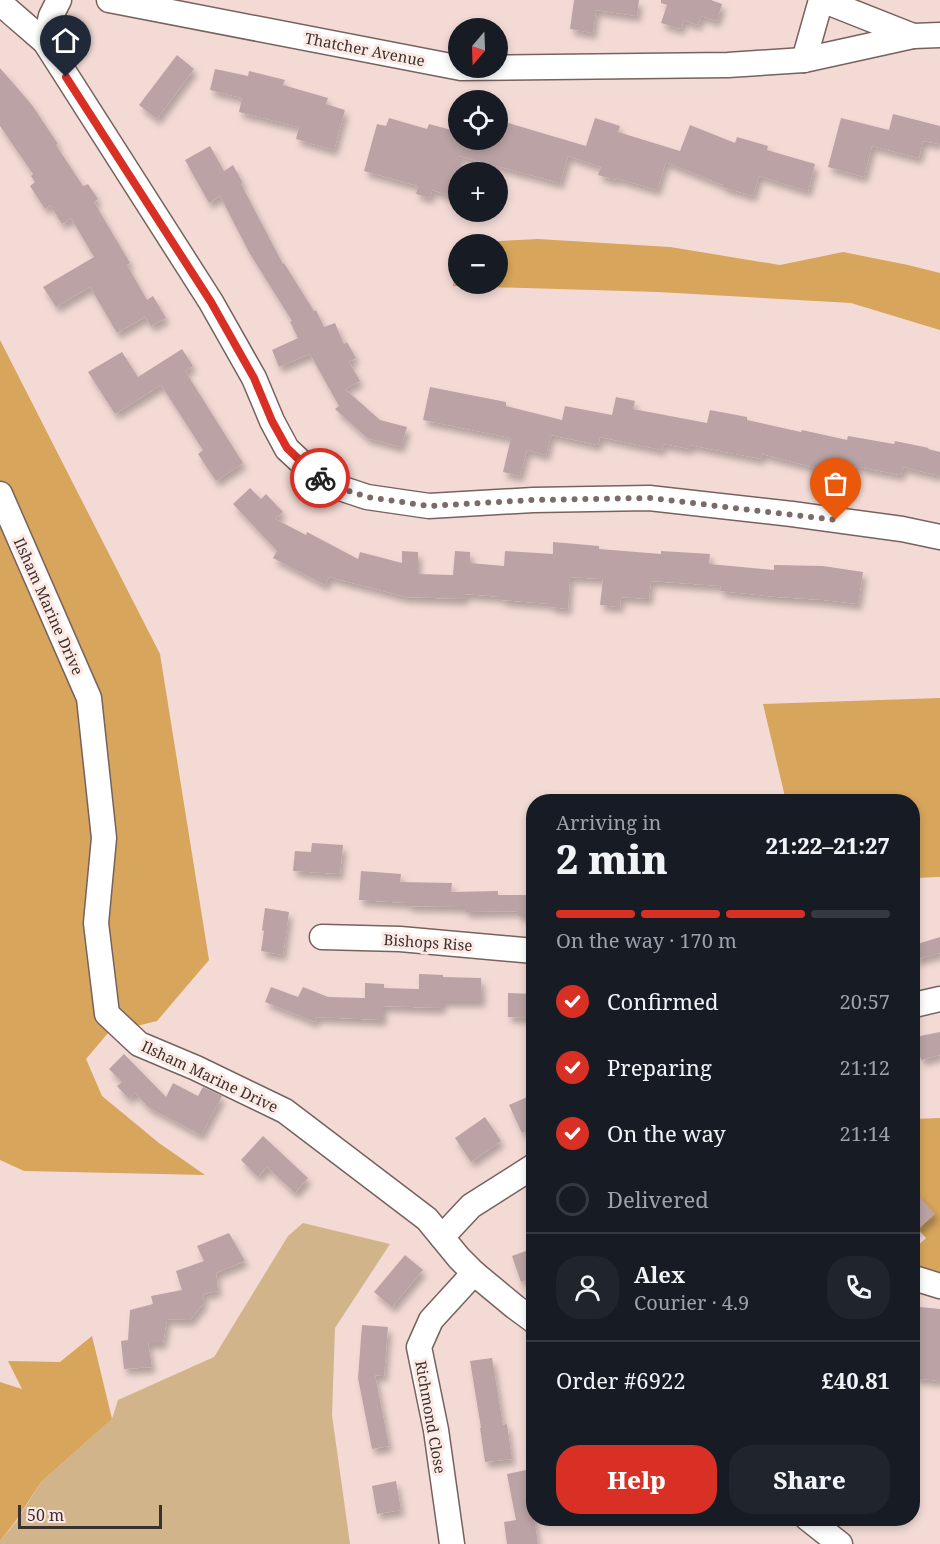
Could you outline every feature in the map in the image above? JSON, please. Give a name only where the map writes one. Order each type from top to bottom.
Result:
[{"type":"street","points":[[45,42],[51,16],[60,0]]},
{"type":"street","name":"Thatcher Avenue","points":[[109,0],[461,68],[728,64],[804,60],[913,36],[940,35]]},
{"type":"street","name":"Thatcher Avenue","points":[[804,60],[821,0],[913,36]]},
{"type":"street","points":[[0,3],[45,42],[211,302],[254,378],[272,421],[287,448],[315,475],[340,488],[367,497],[429,506],[533,500],[650,498],[792,514],[902,529],[940,537]]},
{"type":"street","name":"Ilsham Marine Drive","points":[[0,494],[89,698],[104,838],[96,923],[107,1014],[139,1044],[196,1068],[285,1111],[427,1219],[474,1273],[526,1315]]},
{"type":"street","name":"Bishops Rise","points":[[322,937],[400,939],[526,950]]},
{"type":"street","points":[[920,1004],[940,999]]},
{"type":"street","points":[[442,1238],[471,1206],[526,1171]]},
{"type":"street","name":"Richmond Close","points":[[453,1544],[436,1430],[419,1347],[431,1320],[474,1273]]},
{"type":"street","points":[[920,1280],[940,1286]]},
{"type":"street","points":[[817,1526],[840,1544]]},
{"type":"shaded area","points":[[538,239],[670,247],[780,265],[843,252],[908,265],[940,273],[940,330],[851,303],[658,292],[508,288],[508,241]]},
{"type":"shaded area","points":[[0,340],[160,654],[209,960],[157,1021],[108,1033],[86,1059],[102,1096],[159,1143],[205,1175],[24,1171],[0,1160]]},
{"type":"shaded area","points":[[940,698],[940,877],[920,878],[920,794],[784,794],[763,704]]},
{"type":"shaded area","points":[[940,1118],[940,1279],[920,1284],[920,1243],[926,1238],[920,1231],[920,1119]]},
{"type":"shaded area","points":[[303,1223],[390,1244],[335,1328],[332,1415],[350,1544],[0,1544],[41,1482],[112,1419],[118,1400],[214,1357],[288,1236]]},
{"type":"shaded area","points":[[92,1336],[112,1419],[41,1482],[0,1541],[0,1382],[22,1389],[8,1361],[60,1362]]},
{"type":"building","points":[[574,0],[639,0],[637,16],[596,10],[593,33],[570,29]]},
{"type":"building","points":[[661,0],[711,0],[722,4],[717,21],[701,16],[698,25],[684,20],[681,29],[661,23],[667,5],[661,3]]},
{"type":"building","points":[[177,55],[194,69],[157,119],[139,105]]},
{"type":"building","points":[[0,68],[32,105],[83,186],[88,184],[98,199],[94,202],[130,263],[127,265],[147,300],[153,296],[166,318],[151,326],[145,317],[117,333],[90,287],[56,307],[43,287],[94,257],[71,218],[62,224],[50,205],[45,209],[30,186],[35,182],[31,176],[33,174],[0,126]]},
{"type":"building","points":[[215,69],[248,76],[249,71],[285,80],[283,85],[328,98],[326,104],[345,110],[334,150],[296,139],[299,127],[239,112],[242,98],[210,90]]},
{"type":"building","points":[[893,114],[940,126],[940,144],[923,141],[919,158],[872,146],[864,177],[828,167],[841,118],[889,130]]},
{"type":"building","points":[[389,118],[427,129],[429,124],[448,129],[448,150],[508,150],[508,123],[586,146],[595,118],[620,126],[618,132],[680,151],[690,125],[735,143],[737,137],[768,146],[767,150],[815,164],[808,191],[759,176],[753,196],[722,187],[723,185],[666,162],[657,190],[598,175],[601,167],[568,156],[560,183],[508,169],[508,162],[481,162],[459,156],[459,162],[448,162],[448,195],[432,190],[430,198],[416,194],[418,186],[364,171],[377,124],[386,126]]},
{"type":"building","points":[[210,146],[224,171],[233,165],[283,264],[314,311],[316,310],[324,327],[335,323],[344,344],[347,342],[356,358],[349,362],[360,381],[345,389],[380,420],[407,427],[401,447],[367,438],[335,409],[339,406],[310,354],[279,367],[272,350],[298,338],[290,322],[292,321],[250,254],[220,196],[209,203],[185,160]]},
{"type":"building","points":[[182,349],[193,366],[185,371],[243,463],[216,481],[198,454],[203,450],[161,385],[115,414],[88,372],[122,352],[138,377]]},
{"type":"building","points":[[430,387],[506,402],[506,406],[562,420],[565,406],[612,415],[616,397],[635,401],[633,409],[707,423],[710,410],[747,417],[747,420],[801,432],[802,430],[847,440],[848,436],[894,444],[895,441],[940,452],[940,476],[903,467],[901,475],[833,462],[831,472],[762,454],[761,459],[690,445],[690,449],[663,444],[662,450],[600,437],[598,445],[551,435],[546,455],[527,450],[520,476],[503,472],[511,438],[423,420]]},
{"type":"building","points":[[250,488],[261,499],[266,494],[283,512],[275,519],[306,535],[307,532],[358,559],[360,552],[402,563],[402,551],[418,552],[418,574],[453,575],[455,551],[470,552],[470,563],[504,566],[505,551],[553,554],[553,542],[599,546],[599,549],[661,554],[661,551],[710,554],[709,564],[774,570],[774,565],[823,566],[863,572],[858,604],[720,591],[721,586],[651,581],[649,599],[621,597],[620,607],[600,605],[603,579],[570,577],[568,609],[551,607],[551,604],[465,594],[465,599],[406,597],[329,577],[325,585],[273,558],[277,551],[233,504]]},
{"type":"building","points":[[312,843],[343,845],[340,874],[293,871],[295,851],[311,852]]},
{"type":"building","points":[[361,871],[401,874],[400,882],[452,883],[451,892],[498,891],[498,895],[526,895],[526,916],[518,916],[518,911],[465,912],[465,907],[408,906],[408,903],[359,900]]},
{"type":"building","points":[[265,908],[289,912],[283,955],[261,951]]},
{"type":"building","points":[[940,937],[940,953],[920,958],[920,943]]},
{"type":"building","points":[[419,974],[481,978],[482,1001],[442,1001],[442,1008],[383,1006],[383,1020],[317,1017],[315,1022],[265,1002],[271,987],[298,997],[303,987],[328,997],[365,998],[365,983],[384,984],[384,988],[419,989]]},
{"type":"building","points":[[508,993],[526,994],[526,1018],[508,1017]]},
{"type":"building","points":[[940,1032],[940,1055],[921,1060],[920,1036]]},
{"type":"building","points":[[124,1054],[166,1097],[173,1083],[198,1096],[203,1087],[222,1096],[201,1135],[148,1107],[135,1093],[129,1099],[117,1086],[122,1082],[109,1069]]},
{"type":"building","points":[[526,1098],[526,1131],[522,1133],[509,1105]]},
{"type":"building","points":[[485,1117],[501,1141],[471,1162],[455,1138]]},
{"type":"building","points":[[263,1136],[308,1178],[295,1193],[267,1167],[258,1177],[241,1160]]},
{"type":"building","points":[[920,1198],[935,1214],[920,1228]]},
{"type":"building","points":[[229,1233],[245,1261],[216,1273],[218,1291],[203,1294],[204,1303],[190,1320],[167,1319],[163,1343],[148,1343],[152,1367],[124,1369],[121,1341],[128,1340],[130,1310],[153,1304],[151,1296],[182,1290],[176,1271],[204,1261],[197,1246]]},
{"type":"building","points":[[526,1251],[526,1280],[521,1282],[512,1256]]},
{"type":"building","points":[[405,1255],[423,1270],[392,1307],[374,1292]]},
{"type":"building","points":[[920,1307],[940,1309],[940,1381],[920,1379]]},
{"type":"building","points":[[362,1325],[388,1327],[384,1376],[375,1375],[389,1446],[372,1449],[358,1378]]},
{"type":"building","points":[[492,1358],[503,1425],[507,1424],[512,1459],[485,1462],[470,1361]]},
{"type":"building","points":[[526,1470],[526,1526],[535,1526],[538,1544],[507,1544],[504,1522],[516,1520],[507,1474]]},
{"type":"building","points":[[396,1481],[401,1510],[377,1514],[372,1486]]},
{"type":"way so far","points":[[320,478],[367,497],[429,506],[533,500],[650,498],[836,520]]},
{"type":"route","points":[[66,77],[211,302],[254,378],[272,421],[287,448],[320,478]]}]
